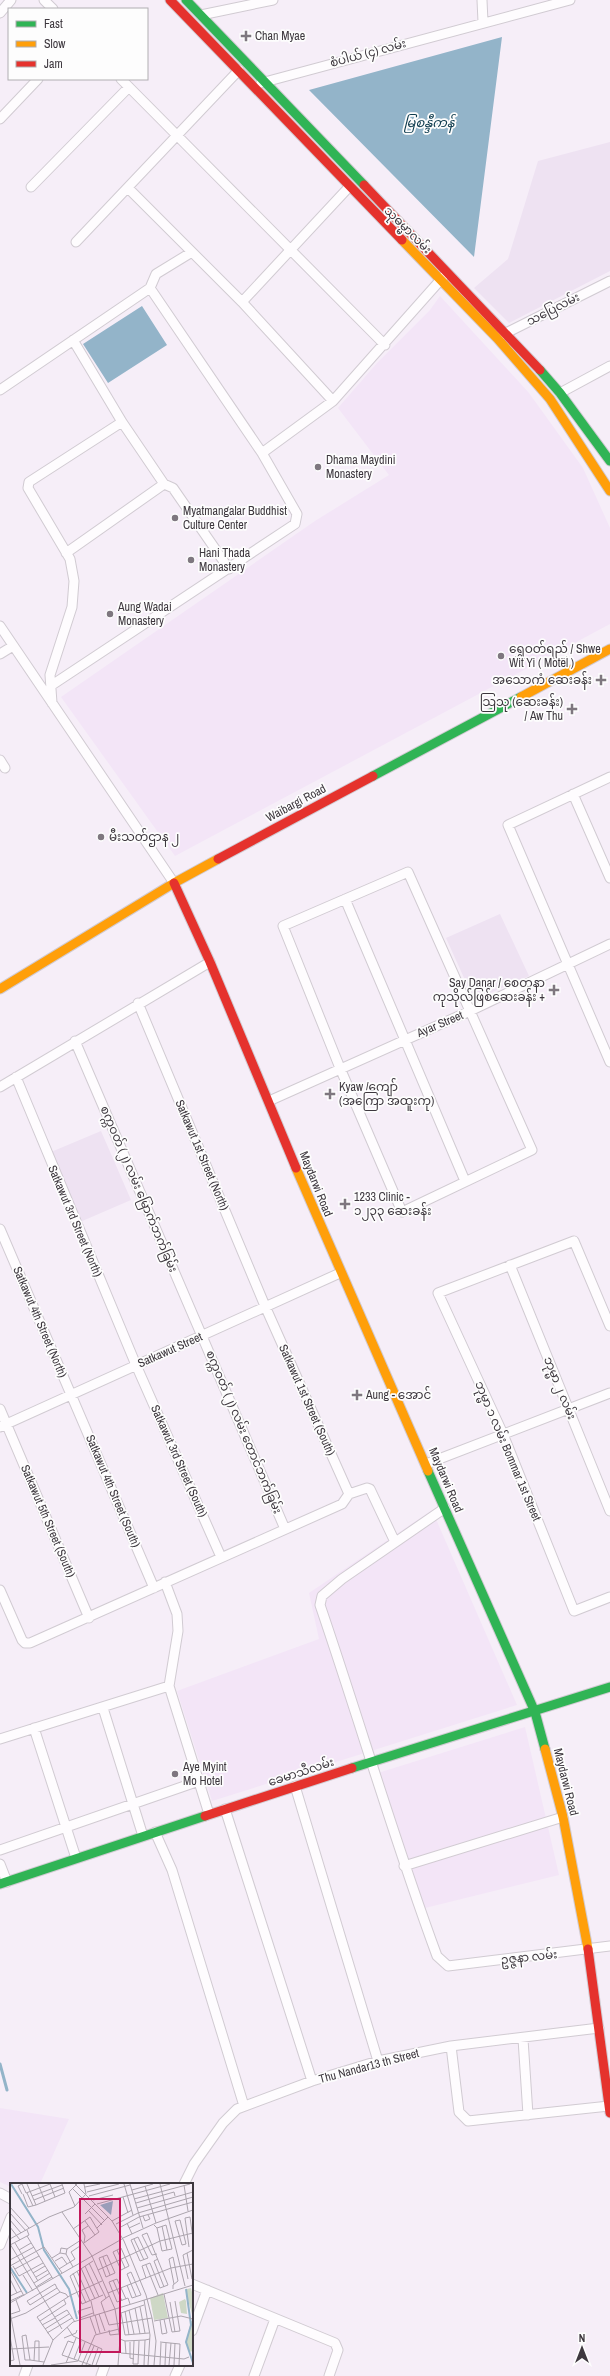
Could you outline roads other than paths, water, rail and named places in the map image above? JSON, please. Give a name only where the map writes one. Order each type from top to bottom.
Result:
[{"type":"street","points":[[0,13],[12,0]]},
{"type":"street","points":[[44,0],[52,8]]},
{"type":"street","name":"သုဓမ္မာလမ်း","points":[[170,0],[239,70],[349,187],[497,338],[550,399],[610,491]]},
{"type":"street","name":"သုဓမ္မာလမ်း","points":[[186,0],[506,333],[560,393],[607,450],[610,461]]},
{"type":"street","points":[[201,15],[274,0]]},
{"type":"street","points":[[482,0],[483,22]]},
{"type":"street","name":"စံပါယ် (၄) လမ်း","points":[[255,87],[265,81],[570,0]]},
{"type":"street","points":[[76,242],[239,70]]},
{"type":"street","points":[[0,119],[37,80]]},
{"type":"street","points":[[122,80],[385,345]]},
{"type":"street","points":[[31,187],[129,87]]},
{"type":"street","points":[[242,302],[349,187]]},
{"type":"street","points":[[128,188],[242,302],[333,401]]},
{"type":"street","points":[[0,390],[150,288],[156,274],[192,252]]},
{"type":"street","points":[[262,453],[333,401],[385,345],[448,272]]},
{"type":"street","name":"သပြေလမ်း","points":[[497,338],[610,281]]},
{"type":"street","points":[[52,685],[229,569],[295,524],[297,519],[297,514],[262,453],[150,288]]},
{"type":"street","points":[[73,340],[122,422],[164,484],[173,488],[229,569]]},
{"type":"street","points":[[560,393],[610,366]]},
{"type":"street","points":[[52,703],[52,685],[50,675],[72,607],[74,581],[70,560],[28,488],[29,482],[122,422]]},
{"type":"street","points":[[66,553],[164,484]]},
{"type":"street","points":[[0,626],[174,883]]},
{"type":"street","points":[[0,654],[14,646]]},
{"type":"street","name":"Waibargi Road","points":[[0,989],[174,883],[610,649]]},
{"type":"street","points":[[0,760],[6,768]]},
{"type":"street","points":[[610,777],[508,825],[610,1062]]},
{"type":"street","points":[[573,794],[610,878]]},
{"type":"street","points":[[408,872],[532,1150],[402,1212],[340,1068],[283,926],[345,899],[408,872]]},
{"type":"street","name":"Maydarwi Road","points":[[174,883],[210,962],[269,1100],[340,1273],[535,1712],[563,1817],[588,1950],[610,2110]]},
{"type":"street","points":[[345,899],[406,1039],[465,1181]]},
{"type":"street","name":"Ayar Street","points":[[269,1100],[470,1012],[610,944]]},
{"type":"street","points":[[0,1087],[138,1003],[210,962]]},
{"type":"street","name":"Satkawut 1st Street (North)","points":[[138,1003],[265,1306]]},
{"type":"street","name":"စက္ကဝတ် (၂) လမ်း မြောက်ဘက်ခြမ်း","points":[[75,1041],[203,1336]]},
{"type":"street","name":"Satkawut 3rd Street (North)","points":[[16,1077],[136,1365]]},
{"type":"street","name":"Satkawut 4th Street (North)","points":[[0,1228],[71,1394]]},
{"type":"street","points":[[510,1265],[574,1241],[610,1326]]},
{"type":"street","name":"ဘုမ္မာ ၁ လမ်း Bommar 1st Street","points":[[510,1265],[438,1293],[503,1434],[574,1611],[610,1597]]},
{"type":"street","name":"ဘုမ္မာ ၂ လမ်း","points":[[510,1265],[610,1511]]},
{"type":"street","name":"Satkawut Street","points":[[3,1426],[340,1273]]},
{"type":"street","name":"Satkawut 1st Street (South)","points":[[265,1306],[348,1494]]},
{"type":"street","name":"စက္ကဝတ် (၂) လမ်း တောင်ဘက်ခြမ်း","points":[[203,1336],[285,1529]]},
{"type":"street","name":"Satkawut 3rd Street (South)","points":[[136,1365],[221,1557]]},
{"type":"street","points":[[426,1464],[610,1393]]},
{"type":"street","name":"Satkawut 4th Street (South)","points":[[71,1394],[154,1588]]},
{"type":"street","name":"Satkawut 5th Street (South)","points":[[0,1409],[3,1426],[89,1618]]},
{"type":"street","points":[[0,1590],[25,1643],[30,1643],[342,1504],[348,1494],[367,1488],[370,1489],[395,1542]]},
{"type":"street","points":[[445,1508],[342,1579],[322,1596],[320,1604],[373,1762],[404,1866],[563,1817]]},
{"type":"street","points":[[166,1582],[176,1614],[178,1631],[169,1686],[209,1814]]},
{"type":"street","points":[[0,1739],[103,1708],[169,1686]]},
{"type":"street","name":"ခေမာသီလမ်း","points":[[3,1883],[209,1814],[610,1687]]},
{"type":"street","points":[[103,1708],[143,1836]]},
{"type":"street","points":[[34,1728],[76,1858]]},
{"type":"street","points":[[0,1850],[198,1781]]},
{"type":"street","points":[[296,1786],[378,2061]]},
{"type":"street","points":[[225,1809],[312,2081]]},
{"type":"street","points":[[156,1832],[172,1870],[244,2106]]},
{"type":"street","points":[[0,1864],[3,1883]]},
{"type":"street","name":"ဥဇ္ဇနာ လမ်း","points":[[404,1866],[437,1956],[448,1966],[588,1950],[610,1946]]},
{"type":"street","name":"Thu Nandar13 th Street","points":[[184,2183],[194,2164],[231,2113],[244,2106],[312,2081],[378,2061],[451,2046],[522,2039],[599,2028]]},
{"type":"street","points":[[522,2039],[528,2115]]},
{"type":"street","points":[[451,2046],[459,2112],[462,2117],[468,2121],[528,2115],[610,2110]]},
{"type":"street","points":[[0,2193],[10,2198]]},
{"type":"street","points":[[0,2245],[10,2220]]},
{"type":"street","points":[[193,2284],[275,2319],[335,2342],[338,2350],[328,2376]]},
{"type":"street","points":[[193,2328],[207,2290]]},
{"type":"street","points":[[254,2376],[275,2319]]},
{"type":"street","points":[[24,2376],[28,2366]]},
{"type":"street","points":[[101,2376],[105,2366]]},
{"type":"street","points":[[176,2376],[180,2366]]},
{"type":"water","name":"မြစန္ဒီ‌ကန်","points":[[502,37],[474,257],[309,90]]},
{"type":"water","points":[[142,306],[167,345],[108,383],[83,344]]},
{"type":"waterway","points":[[0,2064],[7,2090]]},
{"type":"place","name":"Chan Myae","points":[[246,36]]},
{"type":"place","name":"Dhama Maydini Monastery","points":[[318,467]]},
{"type":"place","name":"Myatmangalar Buddhist Culture Center","points":[[175,518]]},
{"type":"place","name":"Hani Thada Monastery","points":[[191,560]]},
{"type":"place","name":"Aung Wadai Monastery","points":[[110,614]]},
{"type":"place","name":"ရွှေဝတ်ရည် / Shwe Wit Yi ( Motel )","points":[[501,656]]},
{"type":"place","name":"အသောကံ ဆေးခန်း","points":[[601,680]]},
{"type":"place","name":"သြသု (ဆေးခန်း) / Aw Thu","points":[[572,709]]},
{"type":"place","name":"မီးသတ်ဌာန ၂","points":[[101,837]]},
{"type":"place","name":"Say Danar / စေတနာ ကုသိုလ်ဖြစ်ဆေးခန်း +","points":[[554,990]]},
{"type":"place","name":"Kyaw /ကျော် (အကြော အထူးကု)","points":[[330,1094]]},
{"type":"place","name":"1233 Clinic - ၁၂၃၃ ဆေးခန်း","points":[[345,1204]]},
{"type":"place","name":"Aung - အောင်","points":[[357,1395]]},
{"type":"place","name":"Aye Myint Mo Hotel","points":[[175,1774]]}]
